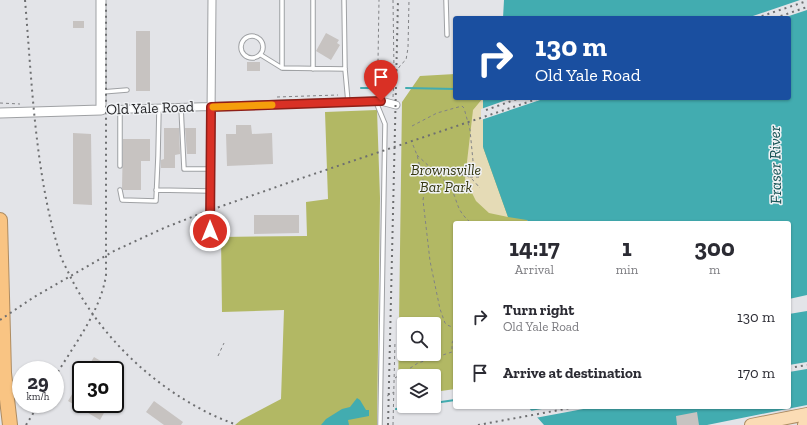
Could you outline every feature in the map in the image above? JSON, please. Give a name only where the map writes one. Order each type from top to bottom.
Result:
[{"type":"highway","points":[[0,220],[4,373],[10,425]]},
{"type":"main road","points":[[751,425],[807,414]]},
{"type":"street","points":[[101,0],[101,110]]},
{"type":"street","points":[[210,231],[209,191],[212,0]]},
{"type":"street","name":"Old Yale Road","points":[[0,114],[348,102],[376,102],[393,104]]},
{"type":"lane","points":[[282,0],[282,68]]},
{"type":"lane","points":[[313,0],[313,69]]},
{"type":"lane","points":[[344,0],[345,69],[348,102]]},
{"type":"lane","points":[[446,0],[447,35]]},
{"type":"lane","points":[[250,36],[257,37],[262,43],[262,52],[260,55],[247,58],[241,52],[240,44],[250,36]]},
{"type":"lane","points":[[260,55],[282,68],[345,69]]},
{"type":"lane","points":[[101,92],[128,90]]},
{"type":"lane","points":[[376,102],[384,124],[380,425]]},
{"type":"lane","points":[[181,107],[184,169],[210,170]]},
{"type":"lane","points":[[120,190],[122,200],[156,201],[159,108]]},
{"type":"lane","points":[[120,110],[120,166]]},
{"type":"lane","points":[[156,190],[209,191]]},
{"type":"path","points":[[374,72],[378,62],[379,0]]},
{"type":"path","points":[[393,0],[394,71]]},
{"type":"path","points":[[393,104],[394,77],[400,64],[406,60],[408,48],[408,0]]},
{"type":"path","points":[[412,126],[437,113],[462,106],[464,108],[470,130],[473,161],[462,175]]},
{"type":"path","points":[[413,145],[417,154],[425,188],[423,200],[430,260],[439,303],[443,320],[447,326],[453,328]]},
{"type":"path","points":[[417,154],[450,186],[454,193],[459,210],[469,221]]},
{"type":"path","points":[[436,172],[443,176],[462,175],[482,177]]},
{"type":"path","points":[[470,177],[480,188]]},
{"type":"path","points":[[394,425],[395,341]]},
{"type":"path","points":[[394,378],[418,363],[452,352],[453,342]]},
{"type":"path","points":[[218,356],[224,343]]},
{"type":"path","points":[[381,399],[394,392]]},
{"type":"green space","name":"Brownsville Bar Park","points":[[453,74],[453,100],[483,100],[483,147],[528,221],[453,221],[453,389],[441,391],[441,369],[398,369],[398,361],[441,361],[441,317],[399,317],[402,102],[420,76]]},
{"type":"green space","points":[[377,110],[380,198],[377,425],[235,425],[241,420],[281,399],[284,310],[222,312],[221,237],[307,236],[306,202],[328,199],[325,112]]},
{"type":"sand","points":[[483,100],[483,147],[508,217],[489,213],[476,201],[465,179],[473,110]]},
{"type":"water","name":"Fraser River","points":[[504,0],[807,0],[807,425],[544,425],[530,409],[791,409],[791,221],[528,221],[508,217],[483,147],[483,100],[791,100],[791,16],[503,16]]},
{"type":"water","points":[[357,398],[366,410],[369,410],[369,416],[348,420],[349,425],[321,425],[326,419],[342,409],[350,407]]},
{"type":"pier","points":[[800,0],[807,0],[807,10],[789,16],[753,16]]},
{"type":"pier","points":[[506,100],[540,100],[481,120],[481,109]]},
{"type":"pier","points":[[807,295],[807,311],[791,314],[791,299]]},
{"type":"pier","points":[[807,362],[807,369],[791,372],[791,365]]},
{"type":"pier","points":[[807,405],[807,425],[707,425],[791,409]]},
{"type":"pier","points":[[542,409],[583,409],[535,418],[530,411]]},
{"type":"building","points":[[73,21],[84,21],[84,28],[73,28]]},
{"type":"building","points":[[136,31],[150,31],[150,91],[136,91]]},
{"type":"building","points":[[326,33],[339,40],[337,43],[340,45],[331,60],[316,51]]},
{"type":"building","points":[[247,62],[260,62],[260,71],[247,71]]},
{"type":"building","points":[[236,125],[251,125],[252,134],[272,133],[273,164],[227,166],[226,134],[236,134]]},
{"type":"building","points":[[164,128],[179,128],[180,154],[175,155],[175,168],[161,168],[161,160],[164,159]]},
{"type":"building","points":[[185,128],[196,128],[196,154],[187,154]]},
{"type":"building","points":[[73,133],[91,134],[92,205],[73,204]]},
{"type":"building","points":[[123,139],[150,139],[150,161],[141,161],[141,190],[123,190],[122,188]]},
{"type":"building","points":[[254,215],[299,215],[299,233],[254,234]]},
{"type":"building","points":[[94,357],[101,361],[92,361]]},
{"type":"building","points":[[72,394],[72,403],[68,401]]},
{"type":"building","points":[[154,401],[183,422],[181,425],[164,425],[146,412]]},
{"type":"building","points":[[697,412],[699,425],[677,425],[676,416]]},
{"type":"building","points":[[88,413],[104,413],[100,420]]},
{"type":"waterway","points":[[361,88],[374,88]]},
{"type":"waterway","points":[[406,88],[453,89]]},
{"type":"waterway","points":[[441,402],[453,400]]},
{"type":"railway","points":[[25,0],[36,128],[45,193],[60,254],[70,276],[94,316],[124,352],[160,383],[179,396],[208,413],[237,425]]},
{"type":"railway","points":[[64,363],[92,315],[103,288],[106,275],[106,0]]},
{"type":"railway","points":[[388,425],[398,0]]},
{"type":"railway","points":[[762,16],[807,1]]},
{"type":"railway","points":[[781,16],[807,7]]},
{"type":"railway","points":[[486,110],[514,100]]},
{"type":"railway","points":[[0,320],[34,297],[114,251],[164,228],[302,178],[534,100]]},
{"type":"railway","points":[[791,368],[807,365]]},
{"type":"railway","points":[[478,425],[565,409]]},
{"type":"railway","points":[[26,425],[33,413]]},
{"type":"slow traffic","points":[[213,107],[272,105]]},
{"type":"route","points":[[210,231],[209,191],[211,107],[381,101]]}]
